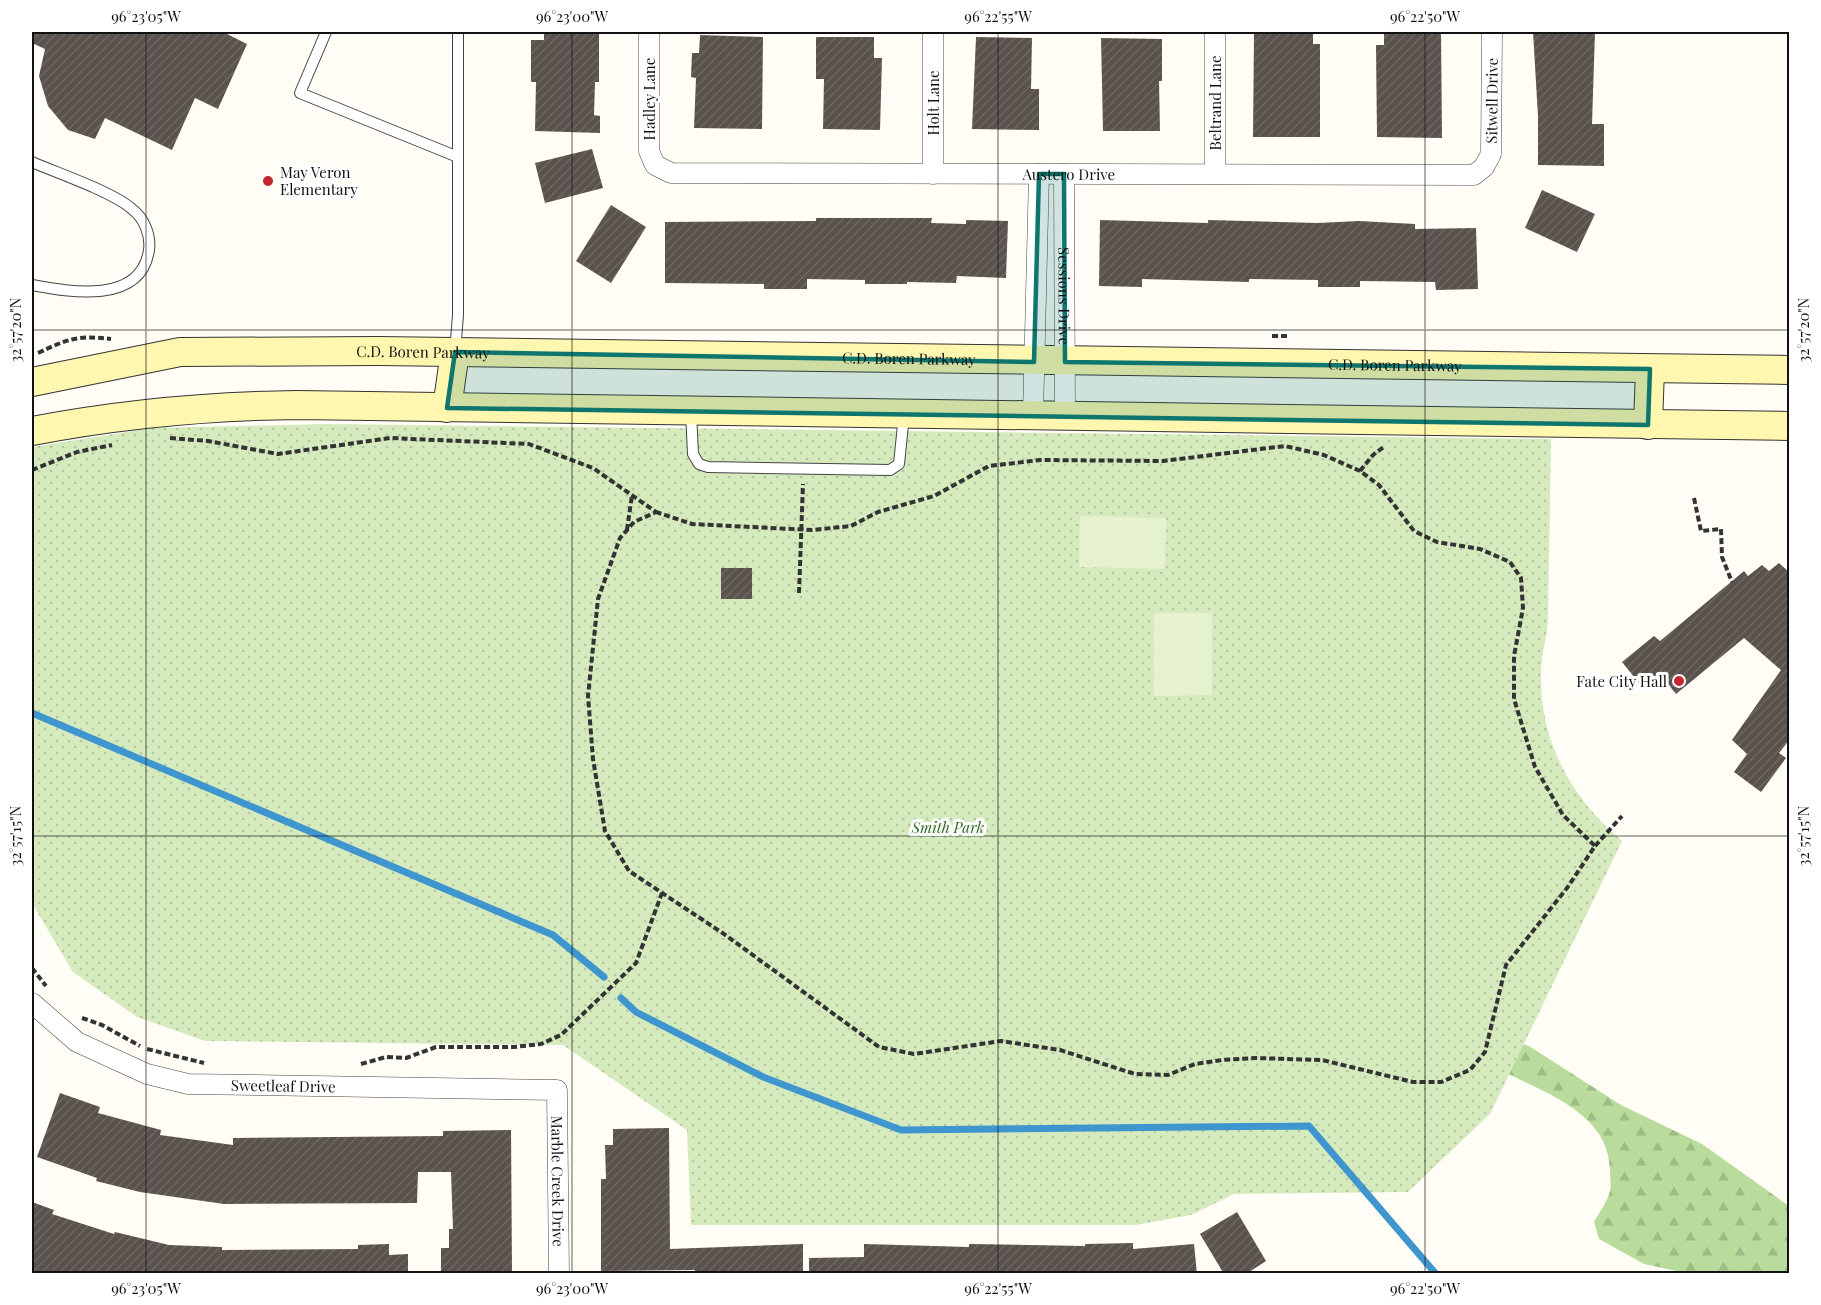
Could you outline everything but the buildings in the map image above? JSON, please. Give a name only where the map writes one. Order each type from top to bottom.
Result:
[{"type":"street","name":"Hadley Lane","points":[[649,32],[649,151],[655,165]]},
{"type":"street","name":"Holt Lane","points":[[933,32],[933,174]]},
{"type":"street","name":"Beltrand Lane","points":[[1215,32],[1215,174]]},
{"type":"street","name":"Sitwell Drive","points":[[1484,167],[1491,154],[1492,32]]},
{"type":"street","name":"Austero Drive","points":[[655,165],[671,173],[933,174],[1474,175],[1484,167]]},
{"type":"street","name":"Sessions Drive","points":[[1033,416],[1039,174]]},
{"type":"street","name":"Sessions Drive","points":[[1064,174],[1065,417]]},
{"type":"street","name":"C.D. Boren Parkway","points":[[32,382],[180,352],[455,352],[1034,362],[1790,370]]},
{"type":"street","points":[[447,408],[455,352]]},
{"type":"street","points":[[1648,425],[1650,369]]},
{"type":"street","points":[[32,431],[115,415],[217,407],[1790,426]]},
{"type":"street","name":"Sweetleaf Drive","points":[[32,1003],[77,1042],[147,1074],[188,1084],[557,1090]]},
{"type":"street","name":"Marble Creek Drive","points":[[557,1090],[559,1274]]},
{"type":"lane","points":[[327,32],[300,93],[458,158]]},
{"type":"lane","points":[[455,352],[458,315],[458,32]]},
{"type":"lane","points":[[32,162],[132,208],[146,226],[149,247],[142,268],[136,277],[119,288],[79,291],[32,285]]},
{"type":"lane","points":[[691,412],[693,454],[699,464],[708,467],[890,470],[899,464],[902,455],[904,415]]},
{"type":"path","points":[[166,438],[208,441],[278,454],[390,438],[529,444],[593,468],[656,512],[692,525],[802,528],[851,526],[878,512],[934,496],[989,466],[1040,460],[1163,461],[1285,446],[1324,455],[1360,471],[1378,485],[1414,531],[1437,542],[1480,549],[1510,562],[1521,578],[1523,608],[1515,656],[1514,699],[1535,767],[1563,815],[1595,846]]},
{"type":"path","points":[[32,470],[77,452],[115,445]]},
{"type":"path","points":[[799,593],[803,468]]},
{"type":"path","points":[[627,530],[632,495]]},
{"type":"path","points":[[1694,498],[1701,531],[1721,529],[1722,557],[1731,582]]},
{"type":"path","points":[[656,512],[634,522],[620,538],[598,599],[588,696],[593,759],[605,831],[629,872],[724,934],[879,1047],[914,1053],[1001,1041],[1060,1050],[1135,1074],[1168,1075],[1195,1064],[1222,1060],[1255,1058],[1322,1060],[1413,1082],[1440,1082],[1470,1070],[1485,1052],[1506,965],[1567,888],[1595,846],[1622,816]]},
{"type":"path","points":[[354,1064],[386,1057],[406,1058],[436,1047],[514,1047],[540,1044],[561,1035],[636,963],[662,893]]},
{"type":"path","points":[[32,968],[53,993]]},
{"type":"path","points":[[77,1016],[102,1025],[146,1049],[195,1059],[209,1065]]},
{"type":"highlighted area","points":[[1039,174],[1064,174],[1065,362],[1650,369],[1648,425],[447,408],[455,352],[1034,362]]},
{"type":"green space","name":"Smith Park","points":[[326,424],[1551,439],[1548,617],[1541,671],[1546,720],[1552,744],[1573,786],[1587,806],[1622,841],[1490,1114],[1408,1192],[1234,1194],[1191,1215],[1136,1225],[691,1225],[687,1130],[563,1045],[205,1041],[137,1017],[73,972],[32,903],[32,447],[152,428]]},
{"type":"green space","points":[[1080,516],[1166,518],[1165,569],[1079,567]]},
{"type":"green space","points":[[1154,613],[1212,613],[1212,695],[1154,696]]},
{"type":"green space","points":[[1513,1041],[1529,1046],[1621,1105],[1702,1144],[1789,1206],[1789,1273],[1686,1273],[1644,1264],[1599,1239],[1594,1222],[1606,1201],[1610,1188],[1607,1151],[1599,1133],[1570,1106],[1498,1069]]},
{"type":"waterway","points":[[32,713],[553,935],[604,977]]},
{"type":"waterway","points":[[621,998],[636,1012],[763,1077],[901,1130],[1309,1126],[1436,1274]]},
{"type":"place","name":"May Veron Elementary","points":[[268,181]]},
{"type":"place","name":"Fate City Hall","points":[[1679,681]]}]
